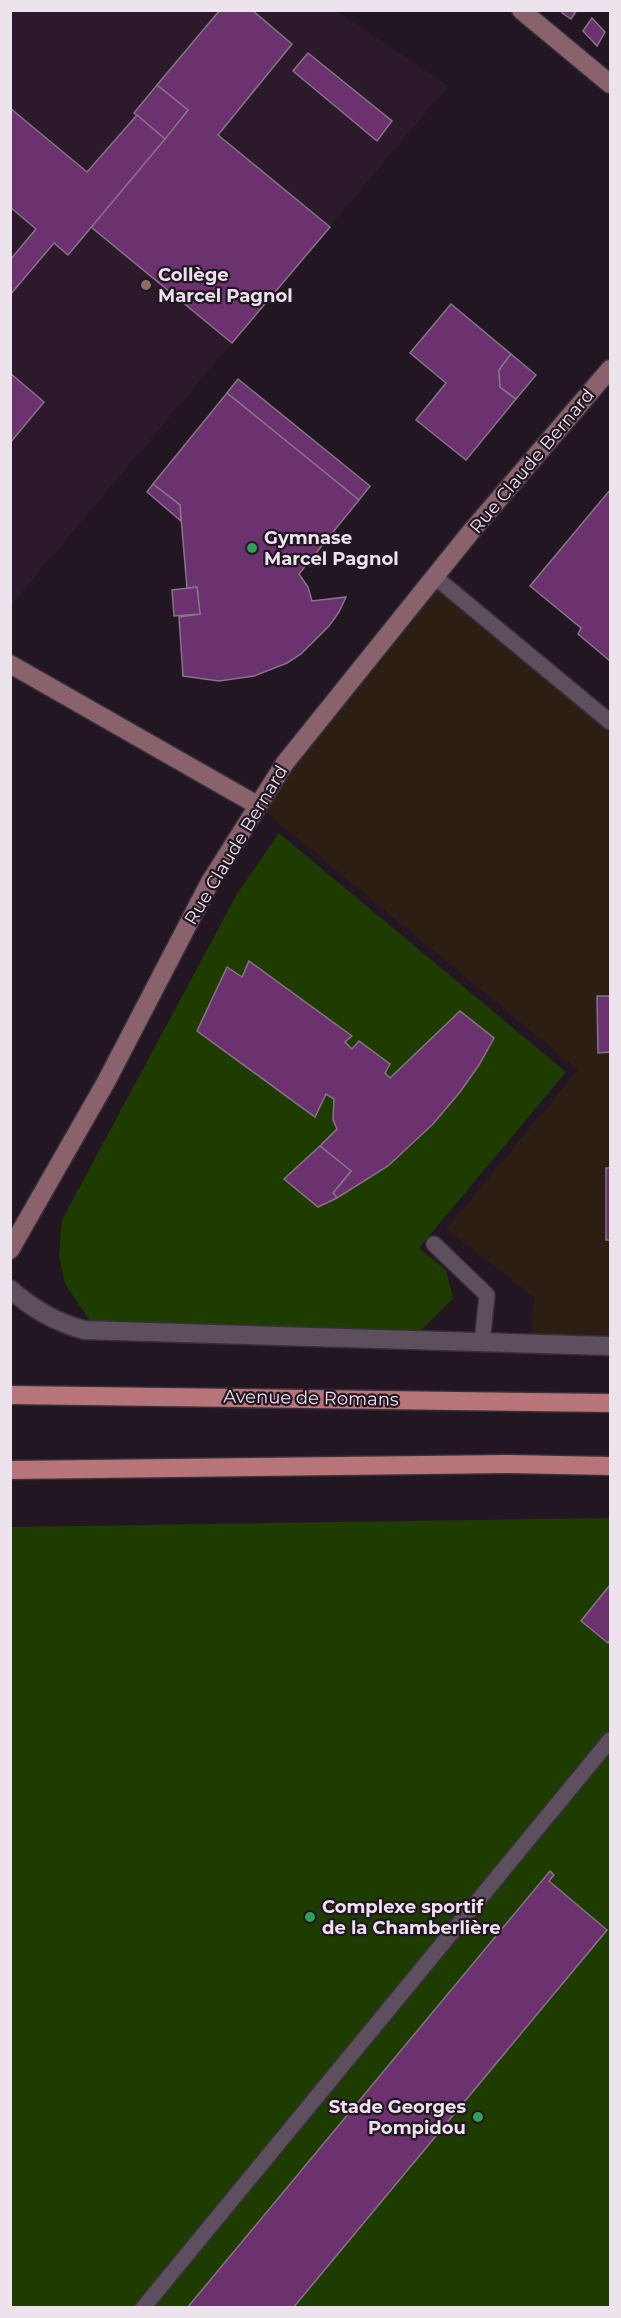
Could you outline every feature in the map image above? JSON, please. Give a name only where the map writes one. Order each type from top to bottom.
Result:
[{"type":"main road","name":"Avenue de Romans","points":[[10,1395],[610,1403]]},
{"type":"main road","points":[[10,1470],[508,1464],[610,1466]]},
{"type":"street","points":[[521,10],[610,84]]},
{"type":"street","name":"Rue Claude Bernard","points":[[10,1250],[106,1082],[210,882],[257,805],[285,764],[435,577],[610,369]]},
{"type":"street","points":[[10,664],[257,805]]},
{"type":"street","points":[[10,1289],[35,1310],[59,1323],[84,1330],[610,1346]]},
{"type":"lane","points":[[435,577],[610,722]]},
{"type":"lane","points":[[434,1244],[487,1294],[482,1343]]},
{"type":"lane","points":[[143,2307],[610,1740]]},
{"type":"shaded area","name":"Collège Marcel Pagnol","points":[[11,11],[336,11],[448,86],[11,605]]},
{"type":"shaded area","points":[[440,571],[610,712],[610,1345],[531,1344],[534,1297],[446,1229],[578,1070],[257,805]]},
{"type":"green space","points":[[279,833],[566,1072],[419,1248],[446,1270],[453,1298],[417,1334],[93,1325],[65,1284],[59,1255],[62,1220],[237,894]]},
{"type":"green space","name":"Complexe sportif de la Chamberlière","points":[[610,1518],[610,2307],[11,2307],[11,1527]]},
{"type":"building","points":[[220,10],[252,10],[292,44],[218,135],[330,227],[232,343],[91,227],[188,110],[157,85]]},
{"type":"building","points":[[564,10],[577,10],[571,19],[562,13]]},
{"type":"building","points":[[592,18],[605,32],[597,46],[583,31]]},
{"type":"building","points":[[308,53],[392,121],[377,141],[293,71]]},
{"type":"building","points":[[157,85],[188,110],[165,139],[134,113]]},
{"type":"building","points":[[10,108],[87,172],[137,115],[165,139],[68,255],[54,243],[10,295],[10,260],[36,229],[10,207]]},
{"type":"building","points":[[451,304],[511,354],[499,370],[500,387],[516,399],[466,460],[416,420],[446,383],[410,353]]},
{"type":"building","points":[[511,354],[536,375],[516,399],[500,387],[499,370]]},
{"type":"building","points":[[10,373],[44,402],[10,443]]},
{"type":"building","points":[[238,379],[370,486],[359,500],[227,393]]},
{"type":"building","name":"Gymnase Marcel Pagnol","points":[[227,393],[359,500],[299,574],[308,587],[312,601],[346,597],[329,626],[301,654],[287,663],[254,676],[219,681],[183,676],[179,617],[200,614],[197,587],[187,588],[180,505],[153,484]]},
{"type":"building","points":[[153,484],[180,505],[181,521],[147,492]]},
{"type":"building","points":[[610,490],[610,661],[578,634],[581,628],[530,586]]},
{"type":"building","points":[[197,587],[200,614],[174,616],[172,590]]},
{"type":"building","points":[[249,961],[352,1036],[345,1042],[352,1049],[359,1041],[390,1064],[385,1073],[390,1078],[460,1011],[494,1038],[460,1092],[433,1124],[388,1166],[337,1198],[333,1193],[351,1171],[320,1146],[337,1129],[333,1120],[334,1099],[326,1094],[315,1117],[197,1031],[227,967],[242,977]]},
{"type":"building","points":[[597,996],[610,996],[610,1052],[598,1053]]},
{"type":"building","points":[[320,1146],[351,1171],[333,1193],[337,1198],[318,1207],[284,1179]]},
{"type":"building","points":[[606,1168],[610,1168],[610,1240],[606,1240]]},
{"type":"building","points":[[610,1585],[610,1640],[608,1643],[581,1621]]},
{"type":"building","points":[[550,1871],[554,1875],[549,1881],[607,1930],[293,2308],[187,2308]]},
{"type":"place","name":"Collège Marcel Pagnol","points":[[146,285]]},
{"type":"place","name":"Gymnase Marcel Pagnol","points":[[252,548]]},
{"type":"place","name":"Complexe sportif de la Chamberlière","points":[[310,1917]]},
{"type":"place","name":"Stade Georges Pompidou","points":[[478,2117]]}]
